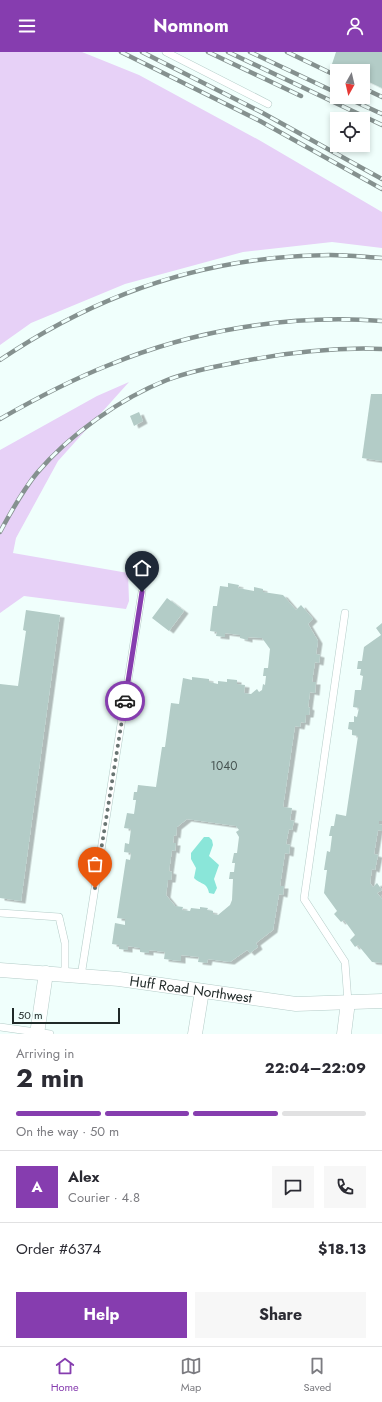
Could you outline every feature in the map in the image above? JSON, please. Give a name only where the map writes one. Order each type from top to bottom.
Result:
[{"type":"street","name":"Huff Road Northwest","points":[[0,970],[119,979],[296,1004],[382,1000]]},
{"type":"street","points":[[42,1033],[46,973]]},
{"type":"street","points":[[195,1034],[202,991]]},
{"type":"street","points":[[344,1034],[348,1002]]},
{"type":"lane","points":[[166,52],[268,104]]},
{"type":"lane","points":[[81,976],[142,592]]},
{"type":"lane","points":[[345,613],[304,899],[345,962],[348,1002]]},
{"type":"lane","points":[[0,913],[59,917],[65,943],[65,974]]},
{"type":"lane","points":[[0,1027],[42,1033]]},
{"type":"shaded area","points":[[0,52],[82,52],[139,75],[259,140],[382,212],[382,248],[332,242],[243,252],[125,284],[31,323],[0,345]]},
{"type":"shaded area","points":[[129,382],[58,461],[16,538],[13,553],[128,573],[129,601],[126,609],[24,596],[0,613],[0,450],[97,396]]},
{"type":"shaded area","points":[[204,837],[209,837],[212,840],[213,845],[209,856],[219,865],[214,879],[217,888],[214,894],[209,893],[205,885],[194,878],[196,868],[191,859],[191,853]]},
{"type":"building","points":[[336,52],[382,52],[382,88],[370,82],[370,64],[332,64]]},
{"type":"building","points":[[371,394],[382,394],[382,461],[362,458]]},
{"type":"building","points":[[139,412],[143,421],[134,426],[130,416]]},
{"type":"building","points":[[228,583],[239,585],[238,588],[254,591],[254,587],[263,589],[263,592],[283,595],[296,610],[301,605],[313,619],[308,624],[318,641],[316,654],[320,655],[319,663],[315,662],[312,682],[316,682],[315,693],[310,692],[308,707],[310,708],[309,715],[306,715],[305,723],[301,722],[300,727],[295,726],[283,807],[292,808],[290,820],[294,821],[292,830],[289,829],[286,844],[290,845],[289,854],[285,853],[280,886],[284,886],[283,895],[279,894],[273,930],[256,943],[258,947],[250,953],[247,950],[230,962],[208,959],[207,963],[198,962],[199,957],[181,955],[181,961],[164,959],[165,952],[149,950],[149,953],[140,952],[140,948],[128,946],[128,950],[119,949],[119,945],[112,944],[115,923],[125,925],[125,919],[117,918],[126,859],[130,860],[131,853],[124,852],[125,843],[129,844],[131,829],[124,828],[127,813],[134,814],[136,800],[133,800],[134,792],[137,792],[138,785],[156,787],[162,747],[165,747],[171,703],[179,704],[183,678],[192,680],[192,677],[209,679],[209,682],[218,684],[218,681],[227,682],[227,679],[237,680],[237,684],[245,685],[244,693],[251,694],[257,689],[259,692],[262,690],[263,684],[265,685],[266,676],[263,676],[264,668],[268,668],[270,649],[262,638],[248,637],[248,640],[240,638],[240,635],[225,633],[225,637],[216,636],[217,632],[210,631],[213,606],[217,606],[220,586],[228,587]],"holes":[[[187,819],[236,826],[239,830],[236,832],[239,837],[237,853],[234,853],[232,863],[235,863],[234,872],[230,872],[229,879],[233,879],[232,900],[230,905],[218,915],[213,914],[213,911],[207,910],[208,908],[191,908],[190,911],[182,910],[183,907],[175,906],[166,895],[168,880],[171,880],[172,872],[169,871],[172,850],[175,851],[176,843],[173,843],[174,835],[176,836],[177,827]]]},
{"type":"building","points":[[167,598],[184,611],[169,631],[152,618]]},
{"type":"building","points":[[26,610],[60,615],[21,901],[0,898],[0,684],[18,686],[26,631],[23,630]]},
{"type":"building","points":[[382,623],[382,821],[379,821],[379,824],[382,825],[382,831],[378,830],[374,854],[378,855],[375,870],[372,869],[370,883],[373,887],[377,883],[382,890],[377,893],[382,899],[382,963],[372,962],[358,945],[355,947],[350,940],[355,935],[344,920],[341,922],[334,914],[337,911],[324,893],[327,870],[324,870],[327,851],[330,852],[332,836],[329,836],[331,826],[334,826],[336,814],[346,816],[358,736],[352,735],[352,730],[348,729],[349,722],[354,722],[354,716],[357,717],[359,708],[353,707],[355,690],[361,690],[363,676],[360,675],[361,669],[357,669],[358,661],[362,661],[364,647],[381,635],[376,628]]},
{"type":"railway","points":[[121,52],[260,121],[382,189]]},
{"type":"railway","points":[[142,52],[261,112],[382,179]]},
{"type":"railway","points":[[208,52],[301,96]]},
{"type":"railway","points":[[228,52],[382,125]]},
{"type":"railway","points":[[250,52],[330,90]]},
{"type":"railway","points":[[287,52],[330,73]]},
{"type":"railway","points":[[370,91],[382,97]]},
{"type":"railway","points":[[360,104],[382,114]]},
{"type":"railway","points":[[0,360],[38,336],[77,315],[116,297],[157,282],[198,271],[241,262],[285,257],[330,255],[382,258]]},
{"type":"railway","points":[[0,419],[26,404],[81,377],[141,353],[175,342],[243,327],[278,323],[347,319],[382,321]]},
{"type":"railway","points":[[0,532],[26,487],[37,473],[64,445],[114,407],[150,388],[167,380],[192,372],[271,356],[327,350],[382,349]]},
{"type":"way so far","points":[[95,888],[125,701]]},
{"type":"route","points":[[125,701],[142,592]]}]
